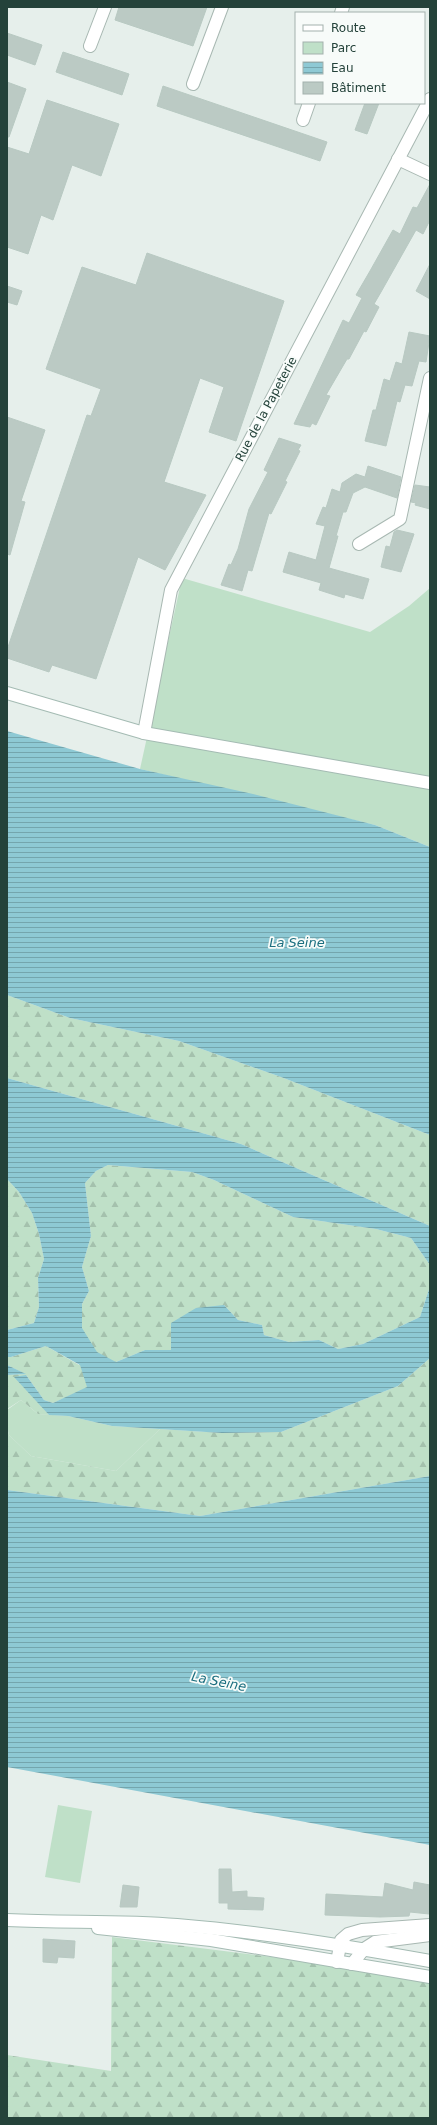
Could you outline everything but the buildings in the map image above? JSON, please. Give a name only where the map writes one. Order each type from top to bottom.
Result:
[{"type":"street","points":[[90,46],[104,7]]},
{"type":"street","points":[[193,84],[222,7]]},
{"type":"street","name":"Rue de la Papeterie","points":[[144,733],[171,590],[430,99]]},
{"type":"street","points":[[303,120],[309,104]]},
{"type":"street","points":[[398,159],[430,174]]},
{"type":"street","points":[[359,544],[400,519],[430,378]]},
{"type":"street","points":[[7,693],[144,733],[430,783]]},
{"type":"street","points":[[7,1920],[63,1923],[211,1940],[430,1977]]},
{"type":"street","points":[[63,1923],[123,1921],[255,1933],[340,1945],[430,1961]]},
{"type":"street","points":[[352,1964],[364,1949],[391,1933],[430,1925]]},
{"type":"street","points":[[337,1962],[341,1940],[348,1934],[369,1929],[391,1933],[430,1935]]},
{"type":"street","points":[[369,1929],[374,1933],[375,1942]]},
{"type":"street","points":[[391,1933],[394,1950],[399,1956]]},
{"type":"green space","points":[[182,578],[370,632],[409,606],[430,588],[430,847],[375,825],[140,769]]},
{"type":"green space","points":[[7,995],[70,1018],[179,1041],[281,1077],[430,1135],[430,1226],[241,1144],[7,1078]]},
{"type":"green space","points":[[108,1165],[192,1172],[214,1180],[293,1217],[376,1229],[411,1238],[430,1265],[430,1286],[420,1317],[363,1344],[338,1349],[319,1340],[289,1342],[264,1335],[262,1325],[238,1320],[224,1305],[171,1350],[145,1350],[116,1362],[87,1388],[53,1403],[44,1400],[26,1375],[36,1398],[49,1415],[38,1414],[21,1400],[7,1409],[7,1375],[25,1374],[7,1365],[7,1357],[46,1346],[79,1365],[82,1304],[89,1291],[82,1267],[91,1236],[85,1183],[96,1171]]},
{"type":"green space","points":[[7,1179],[19,1192],[32,1213],[39,1234],[44,1259],[38,1278],[39,1307],[34,1323],[7,1330]]},
{"type":"green space","points":[[430,1358],[430,1476],[200,1516],[7,1490],[7,1427],[9,1435],[31,1456],[116,1471],[160,1429],[222,1433],[281,1432],[398,1386]]},
{"type":"green space","points":[[21,1400],[38,1414],[68,1416],[112,1426],[160,1429],[116,1471],[31,1456],[9,1435],[7,1427],[7,1410]]},
{"type":"green space","points":[[58,1805],[92,1811],[80,1883],[45,1877]]},
{"type":"green space","points":[[112,1937],[430,1977],[430,2118],[7,2118],[7,2055],[111,2071]]},
{"type":"water","name":"La Seine","points":[[7,731],[140,769],[253,794],[375,825],[430,847],[430,1135],[281,1077],[179,1041],[70,1018],[7,995]]},
{"type":"water","points":[[7,1078],[241,1144],[430,1226],[430,1265],[411,1238],[376,1229],[293,1217],[214,1180],[192,1172],[108,1165],[96,1171],[85,1183],[91,1236],[82,1267],[89,1291],[82,1304],[82,1328],[97,1352],[116,1362],[145,1350],[171,1350],[171,1323],[196,1308],[224,1305],[238,1320],[262,1325],[264,1335],[289,1342],[319,1340],[338,1349],[363,1344],[420,1317],[430,1286],[430,1358],[398,1386],[281,1432],[222,1433],[112,1426],[68,1416],[49,1415],[14,1377],[26,1375],[44,1400],[53,1403],[87,1387],[80,1365],[46,1346],[7,1357],[7,1330],[34,1323],[39,1307],[38,1278],[44,1259],[39,1234],[32,1213],[19,1192],[7,1179]]},
{"type":"water","points":[[7,1365],[26,1374],[7,1375]]},
{"type":"water","points":[[430,1476],[430,1845],[7,1767],[7,1490],[200,1516]]}]
